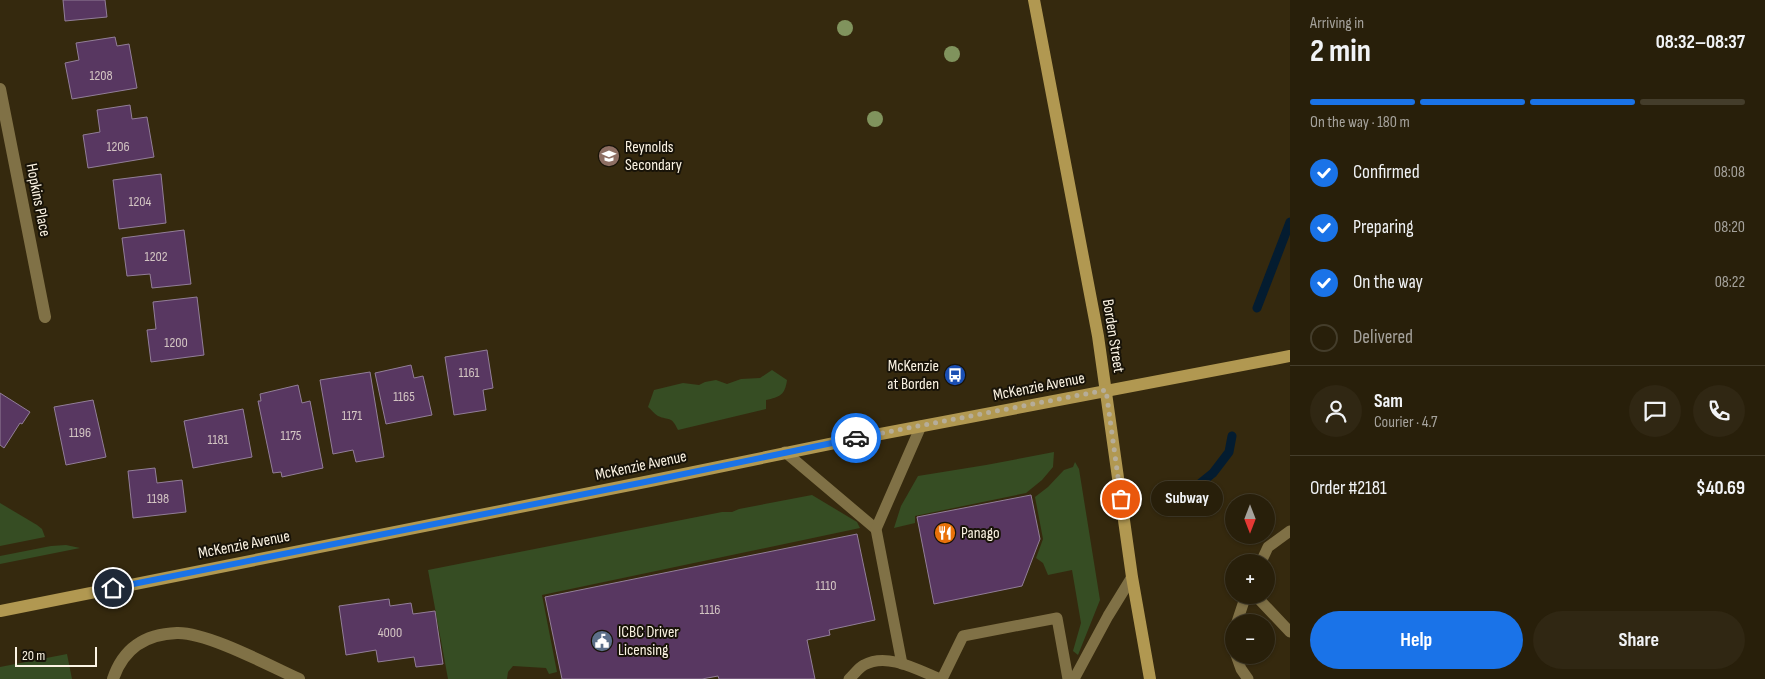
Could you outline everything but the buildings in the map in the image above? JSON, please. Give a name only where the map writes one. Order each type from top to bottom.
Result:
[{"type":"main road","name":"Borden Street","points":[[1034,0],[1098,336],[1132,577],[1150,679]]},
{"type":"main road","name":"McKenzie Avenue","points":[[0,611],[645,482],[785,452],[1290,356]]},
{"type":"street","name":"Hopkins Place","points":[[0,89],[45,317]]},
{"type":"street","points":[[113,679],[118,665],[128,651],[150,638],[178,633],[202,638],[218,644],[299,679]]},
{"type":"lane","points":[[902,664],[876,529],[921,426]]},
{"type":"lane","points":[[785,452],[876,529]]},
{"type":"lane","points":[[1265,554],[1268,547],[1290,531]]},
{"type":"lane","points":[[1074,679],[1108,616],[1132,577]]},
{"type":"lane","points":[[1264,604],[1290,632]]},
{"type":"lane","points":[[849,679],[863,666],[879,660],[902,664],[941,679],[962,636],[1057,618],[1068,679]]},
{"type":"lane","points":[[1239,664],[1248,679]]},
{"type":"green space","points":[[772,370],[787,380],[785,389],[781,394],[766,400],[766,409],[678,430],[671,420],[658,416],[648,407],[654,390],[683,383],[699,385],[716,380],[727,384],[741,379],[760,378]]},
{"type":"green space","points":[[1054,452],[1053,467],[1042,480],[1026,493],[915,516],[915,523],[894,528],[901,506],[918,476]]},
{"type":"green space","points":[[1075,462],[1079,469],[1100,600],[1078,655],[1073,651],[1081,623],[1072,570],[1048,575],[1043,563],[1036,558],[1043,539],[1035,497],[1048,487],[1064,470],[1073,467]]},
{"type":"green space","points":[[812,495],[857,522],[860,528],[542,595],[557,672],[549,674],[546,668],[513,666],[508,672],[507,679],[448,679],[428,570]]},
{"type":"green space","points":[[0,503],[37,525],[42,529],[45,537],[0,546]]},
{"type":"green space","points":[[66,545],[80,548],[0,564],[0,556]]},
{"type":"green space","points":[[67,654],[72,679],[0,679],[0,667]]},
{"type":"waterway","points":[[1257,308],[1290,222]]},
{"type":"waterway","points":[[1181,499],[1213,473],[1229,452],[1232,436]]},
{"type":"way so far","points":[[856,438],[1106,390],[1121,499]]},
{"type":"place","name":"Reynolds Secondary","points":[[609,156]]},
{"type":"place","name":"McKenzie at Borden","points":[[955,375]]},
{"type":"place","name":"Subway","points":[[1121,499]]},
{"type":"place","name":"Panago","points":[[945,533]]},
{"type":"place","name":"ICBC Driver Licensing","points":[[602,641]]},
{"type":"route","points":[[113,588],[856,438]]}]
